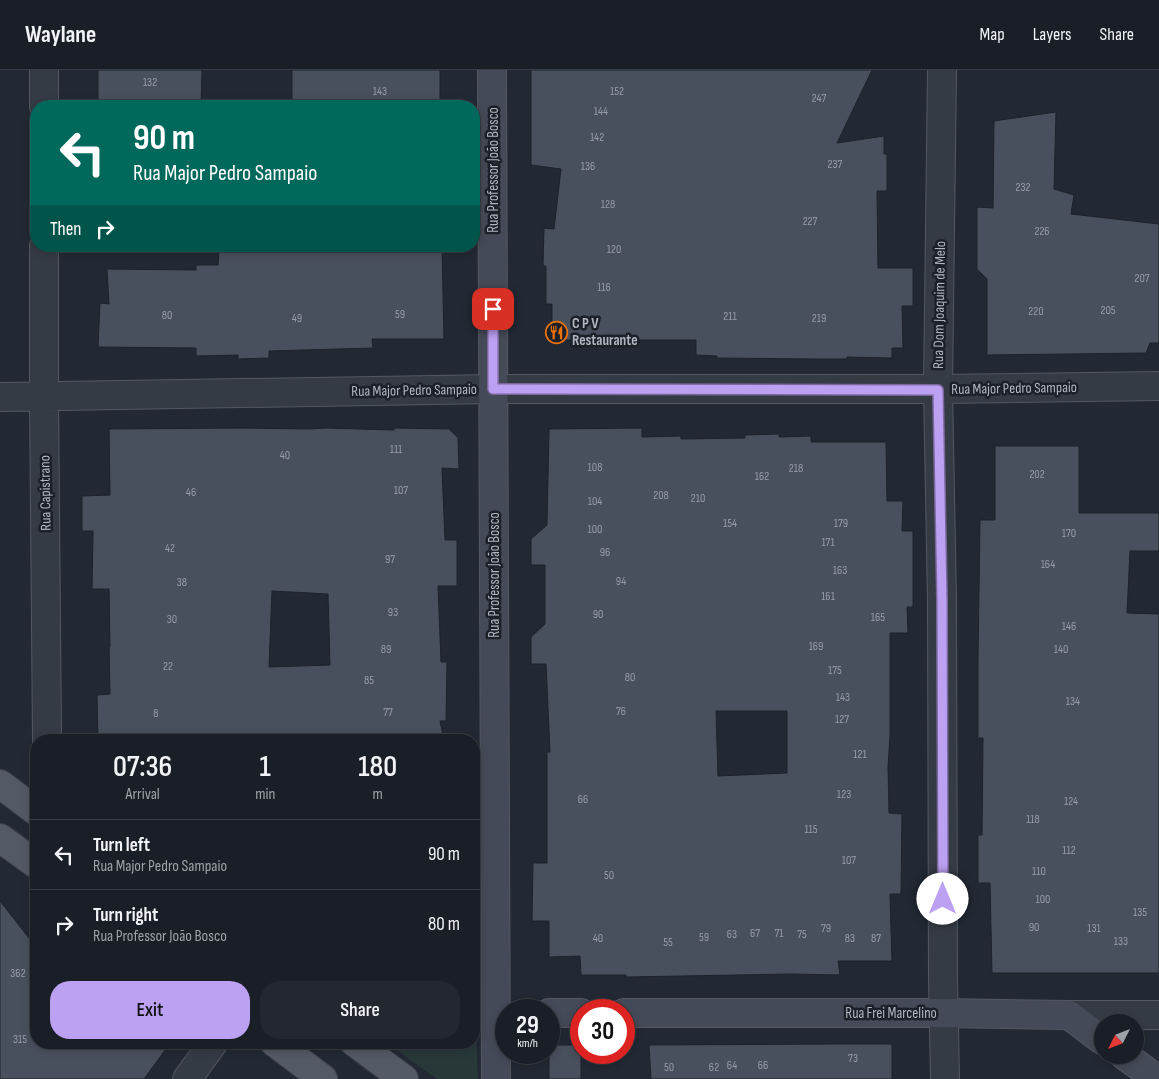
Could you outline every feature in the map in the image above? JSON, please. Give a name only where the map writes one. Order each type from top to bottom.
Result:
[{"type":"main road","points":[[0,784],[30,806]]},
{"type":"main road","points":[[0,838],[30,860]]},
{"type":"main road","points":[[283,1049],[323,1079]]},
{"type":"main road","points":[[363,1049],[404,1079]]},
{"type":"street","points":[[44,70],[44,100]]},
{"type":"street","name":"Rua Professor João Bosco","points":[[492,70],[493,389],[501,999]]},
{"type":"street","name":"Rua Dom Joaquim de Melo","points":[[942,70],[938,390],[942,600],[944,1079]]},
{"type":"street","name":"Rua Capistrano","points":[[44,252],[47,734]]},
{"type":"street","name":"Rua Major Pedro Sampaio","points":[[0,397],[493,389],[938,390],[1159,386]]},
{"type":"street","name":"Rua Frei Marcelino","points":[[635,1013],[1159,1015]]},
{"type":"street","points":[[1069,1015],[1094,1034]]},
{"type":"street","points":[[187,1079],[209,1049]]},
{"type":"street","name":"Rua Professor João Bosco","points":[[496,1079],[497,1064]]},
{"type":"street","points":[[1136,1064],[1157,1079]]},
{"type":"shaded area","points":[[395,1049],[477,1049],[478,1079],[437,1079]]},
{"type":"building","points":[[98,70],[202,70],[201,100],[98,100]]},
{"type":"building","points":[[292,70],[440,70],[440,100],[292,100]]},
{"type":"building","points":[[531,70],[872,70],[837,143],[884,136],[884,154],[887,154],[887,191],[877,191],[878,268],[913,268],[913,306],[902,306],[903,348],[892,348],[892,358],[717,358],[717,356],[696,355],[696,340],[552,340],[552,304],[546,304],[546,266],[543,266],[544,228],[554,229],[561,169],[531,165]]},
{"type":"building","points":[[1056,112],[1054,189],[1074,195],[1071,214],[1159,224],[1159,343],[1150,343],[1146,353],[987,355],[987,279],[977,269],[977,207],[993,208],[994,121]]},
{"type":"building","points":[[219,252],[442,252],[444,339],[372,339],[373,348],[269,351],[269,358],[238,359],[238,355],[196,356],[196,348],[98,347],[100,303],[109,304],[107,269],[196,270],[196,265],[218,265]]},
{"type":"building","points":[[642,428],[642,437],[681,436],[681,439],[745,438],[745,435],[779,434],[779,437],[811,436],[811,442],[886,442],[887,501],[903,501],[902,531],[913,531],[913,607],[907,607],[908,633],[890,633],[889,813],[902,814],[901,894],[890,894],[892,961],[838,961],[840,975],[626,977],[626,975],[581,975],[580,956],[549,957],[549,921],[532,921],[533,863],[547,863],[547,752],[550,752],[546,664],[531,664],[531,637],[545,624],[545,565],[531,565],[531,539],[547,525],[549,429]],"holes":[[[716,711],[787,711],[787,773],[718,776]]]},
{"type":"building","points":[[109,429],[449,429],[458,438],[459,469],[442,468],[445,540],[457,540],[457,586],[438,586],[441,662],[447,662],[446,721],[440,721],[443,734],[98,734],[97,695],[110,694],[109,589],[92,589],[93,531],[82,531],[82,496],[110,495]],"holes":[[[272,591],[328,594],[330,665],[269,667]]]},
{"type":"building","points":[[995,446],[1079,446],[1079,513],[1159,513],[1159,551],[1130,551],[1127,613],[1159,614],[1159,973],[992,973],[990,883],[978,883],[978,835],[982,835],[983,738],[978,738],[978,658],[980,520],[995,520]]},
{"type":"building","points":[[0,901],[30,939],[30,1049],[166,1049],[144,1079],[0,1079]]},
{"type":"building","points":[[892,1044],[892,1079],[651,1079],[649,1045]]},
{"type":"building","points":[[560,1045],[570,1045],[570,1064],[581,1064],[581,1079],[549,1079],[549,1064],[560,1064]]},
{"type":"place","name":"C P V Restaurante","points":[[556,332]]},
{"type":"route","points":[[493,309],[493,389],[938,390],[942,600],[943,899]]}]
